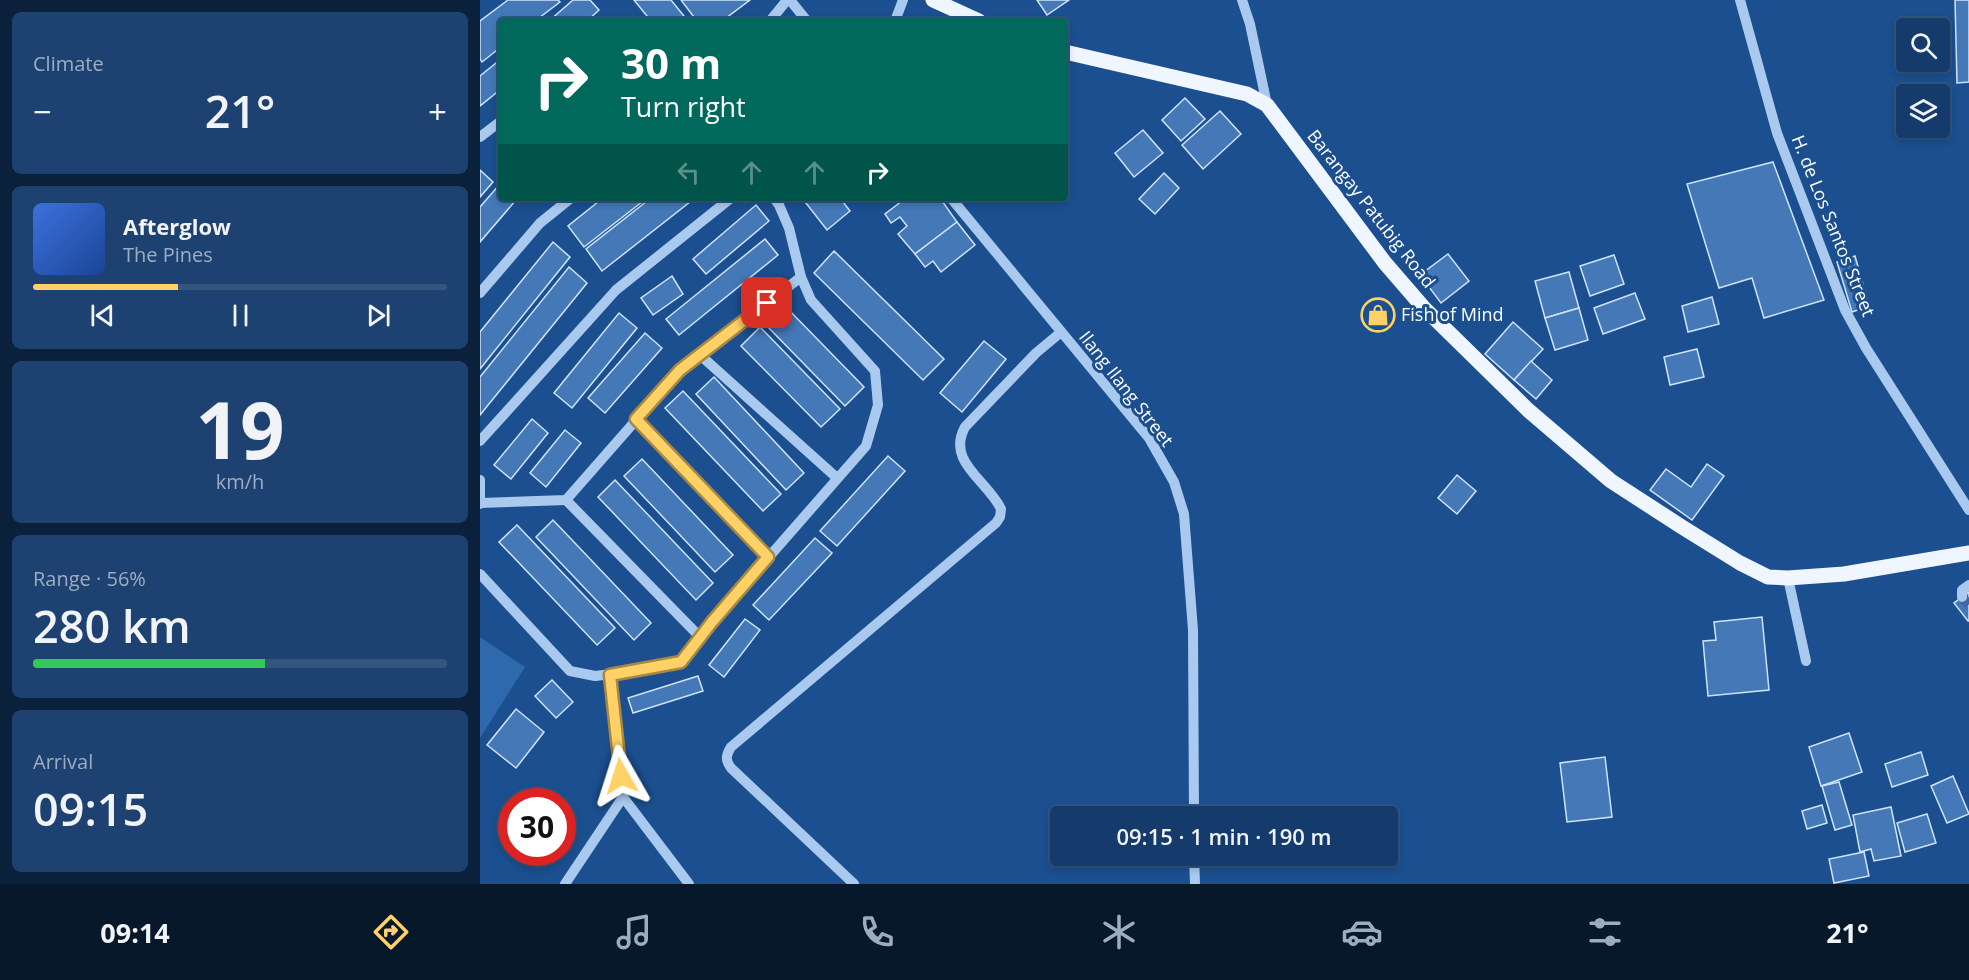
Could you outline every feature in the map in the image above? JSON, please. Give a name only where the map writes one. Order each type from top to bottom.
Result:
[{"type":"main road","points":[[933,0],[972,18]]},
{"type":"main road","name":"Barangay Patubig Road","points":[[1068,53],[1247,94],[1267,105],[1385,263],[1423,307],[1528,410],[1611,481],[1740,563],[1768,577],[1788,578],[1844,574],[1969,553]]},
{"type":"street","points":[[773,18],[789,0],[804,18]]},
{"type":"street","points":[[896,18],[903,0]]},
{"type":"street","points":[[1242,0],[1250,24],[1267,105]]},
{"type":"street","name":"H. de Los Santos Street","points":[[1740,0],[1777,133],[1845,310],[1866,348],[1969,510]]},
{"type":"street","points":[[480,137],[498,123]]},
{"type":"street","points":[[480,292],[540,224],[567,201]]},
{"type":"street","points":[[480,441],[616,290],[727,201]]},
{"type":"street","points":[[480,574],[570,671],[595,676],[610,675],[681,662],[768,557],[866,446],[878,405],[875,371],[811,300],[801,277],[789,228],[776,201]]},
{"type":"street","name":"Ilang Ilang Street","points":[[953,201],[1060,333],[1149,438],[1174,482],[1184,514],[1193,630],[1194,806]]},
{"type":"street","points":[[480,480],[480,503],[566,500],[680,370],[801,277]]},
{"type":"street","points":[[854,884],[731,768],[727,762],[727,754],[731,747],[996,523],[1001,509],[960,456],[959,438],[965,427],[1036,353],[1060,333]]},
{"type":"street","points":[[699,354],[837,478]]},
{"type":"street","points":[[636,419],[768,557]]},
{"type":"street","points":[[566,500],[700,637]]},
{"type":"street","points":[[1788,578],[1806,661]]},
{"type":"street","points":[[1962,597],[1962,590],[1969,585]]},
{"type":"street","points":[[610,675],[623,797],[689,884]]},
{"type":"street","points":[[565,884],[623,797]]},
{"type":"street","points":[[1194,866],[1195,884]]},
{"type":"shaded area","points":[[480,637],[525,667],[480,738]]},
{"type":"building","points":[[508,0],[558,0],[560,2],[539,18],[498,18],[498,49],[482,62],[480,59],[480,21]]},
{"type":"building","points":[[573,0],[590,0],[599,10],[590,18],[552,18]]},
{"type":"building","points":[[634,0],[671,0],[686,18],[649,18]]},
{"type":"building","points":[[681,0],[750,0],[726,18],[695,18]]},
{"type":"building","points":[[1037,0],[1069,0],[1047,15]]},
{"type":"building","points":[[1955,0],[1969,0],[1969,82],[1957,83]]},
{"type":"building","points":[[498,61],[498,91],[480,106],[480,76]]},
{"type":"building","points":[[1185,98],[1205,119],[1181,141],[1162,120]]},
{"type":"building","points":[[1220,111],[1241,134],[1203,169],[1182,145]]},
{"type":"building","points":[[1143,130],[1163,153],[1134,177],[1115,153]]},
{"type":"building","points":[[1773,162],[1824,300],[1764,318],[1752,278],[1719,288],[1687,184]]},
{"type":"building","points":[[480,170],[493,182],[480,197]]},
{"type":"building","points":[[1164,173],[1179,188],[1155,214],[1139,199]]},
{"type":"building","points":[[498,186],[498,201],[515,201],[480,242],[480,207]]},
{"type":"building","points":[[599,201],[643,201],[584,247],[568,226]]},
{"type":"building","points":[[647,201],[691,201],[602,271],[586,249]]},
{"type":"building","points":[[804,201],[842,201],[850,211],[827,230]]},
{"type":"building","points":[[902,201],[942,201],[957,222],[915,254],[898,234],[907,226],[900,217],[891,223],[885,214]]},
{"type":"building","points":[[756,205],[769,221],[706,274],[693,259]]},
{"type":"building","points":[[957,222],[975,245],[941,272],[933,261],[925,267],[915,254]]},
{"type":"building","points":[[765,239],[778,255],[679,335],[666,319]]},
{"type":"building","points":[[553,242],[570,257],[480,369],[480,332]]},
{"type":"building","points":[[834,251],[944,359],[923,380],[814,273]]},
{"type":"building","points":[[1448,254],[1469,281],[1441,303],[1420,275]]},
{"type":"building","points":[[1614,255],[1624,284],[1590,296],[1580,266]]},
{"type":"building","points":[[1855,256],[1869,306],[1852,312],[1837,262]]},
{"type":"building","points":[[569,267],[587,283],[480,415],[480,377]]},
{"type":"building","points":[[1569,272],[1579,308],[1545,318],[1535,281]]},
{"type":"building","points":[[672,276],[683,294],[653,315],[641,298]]},
{"type":"building","points":[[1635,293],[1645,319],[1603,334],[1594,308]]},
{"type":"building","points":[[1712,297],[1719,324],[1688,332],[1682,306]]},
{"type":"building","points":[[784,305],[864,387],[845,406],[765,324]]},
{"type":"building","points":[[1579,308],[1588,340],[1555,350],[1545,318]]},
{"type":"building","points":[[619,313],[637,328],[572,408],[554,393]]},
{"type":"building","points":[[1513,322],[1543,349],[1514,380],[1485,354]]},
{"type":"building","points":[[760,327],[840,409],[821,427],[741,346]]},
{"type":"building","points":[[645,333],[662,348],[605,413],[588,398]]},
{"type":"building","points":[[984,341],[1006,359],[962,412],[940,393]]},
{"type":"building","points":[[1697,349],[1704,377],[1670,385],[1664,357]]},
{"type":"building","points":[[1531,361],[1552,380],[1536,399],[1514,380]]},
{"type":"building","points":[[714,377],[804,473],[786,490],[696,394]]},
{"type":"building","points":[[683,391],[781,494],[763,511],[665,408]]},
{"type":"building","points":[[532,419],[548,433],[511,479],[494,465]]},
{"type":"building","points":[[565,430],[581,443],[546,487],[530,473]]},
{"type":"building","points":[[888,456],[905,471],[837,546],[820,531]]},
{"type":"building","points":[[642,459],[733,555],[715,572],[624,476]]},
{"type":"building","points":[[1707,464],[1724,476],[1692,520],[1650,490],[1666,469],[1691,487]]},
{"type":"building","points":[[1457,475],[1476,491],[1457,514],[1438,498]]},
{"type":"building","points":[[615,480],[713,583],[696,600],[598,497]]},
{"type":"building","points":[[553,520],[651,623],[634,640],[536,537]]},
{"type":"building","points":[[517,525],[615,628],[597,645],[499,542]]},
{"type":"building","points":[[815,538],[832,553],[769,620],[753,605]]},
{"type":"building","points":[[1969,592],[1969,621],[1968,621],[1954,603]]},
{"type":"building","points":[[1762,617],[1769,690],[1708,696],[1703,641],[1716,640],[1714,622]]},
{"type":"building","points":[[745,619],[760,630],[724,677],[709,665]]},
{"type":"building","points":[[698,676],[703,691],[633,713],[628,698]]},
{"type":"building","points":[[552,680],[573,702],[556,718],[535,696]]},
{"type":"building","points":[[516,709],[544,732],[516,768],[487,745]]},
{"type":"building","points":[[1849,733],[1862,772],[1821,786],[1809,747]]},
{"type":"building","points":[[1921,752],[1928,775],[1892,787],[1885,764]]},
{"type":"building","points":[[1605,757],[1612,817],[1567,822],[1560,763]]},
{"type":"building","points":[[1953,776],[1969,814],[1947,823],[1931,786]]},
{"type":"building","points":[[1839,782],[1852,825],[1835,830],[1822,786]]},
{"type":"building","points":[[1822,805],[1827,823],[1807,829],[1802,811]]},
{"type":"building","points":[[1891,807],[1901,856],[1874,861],[1871,849],[1860,852],[1853,815]]},
{"type":"building","points":[[1927,814],[1936,843],[1905,852],[1897,823]]},
{"type":"building","points":[[1864,852],[1869,876],[1834,883],[1829,859]]},
{"type":"tunnel","points":[[1962,597],[1969,605]]},
{"type":"place","name":"Fish of Mind","points":[[1378,315]]},
{"type":"route","points":[[621,776],[610,675],[681,662],[768,557],[636,419],[680,370],[767,303]]}]
